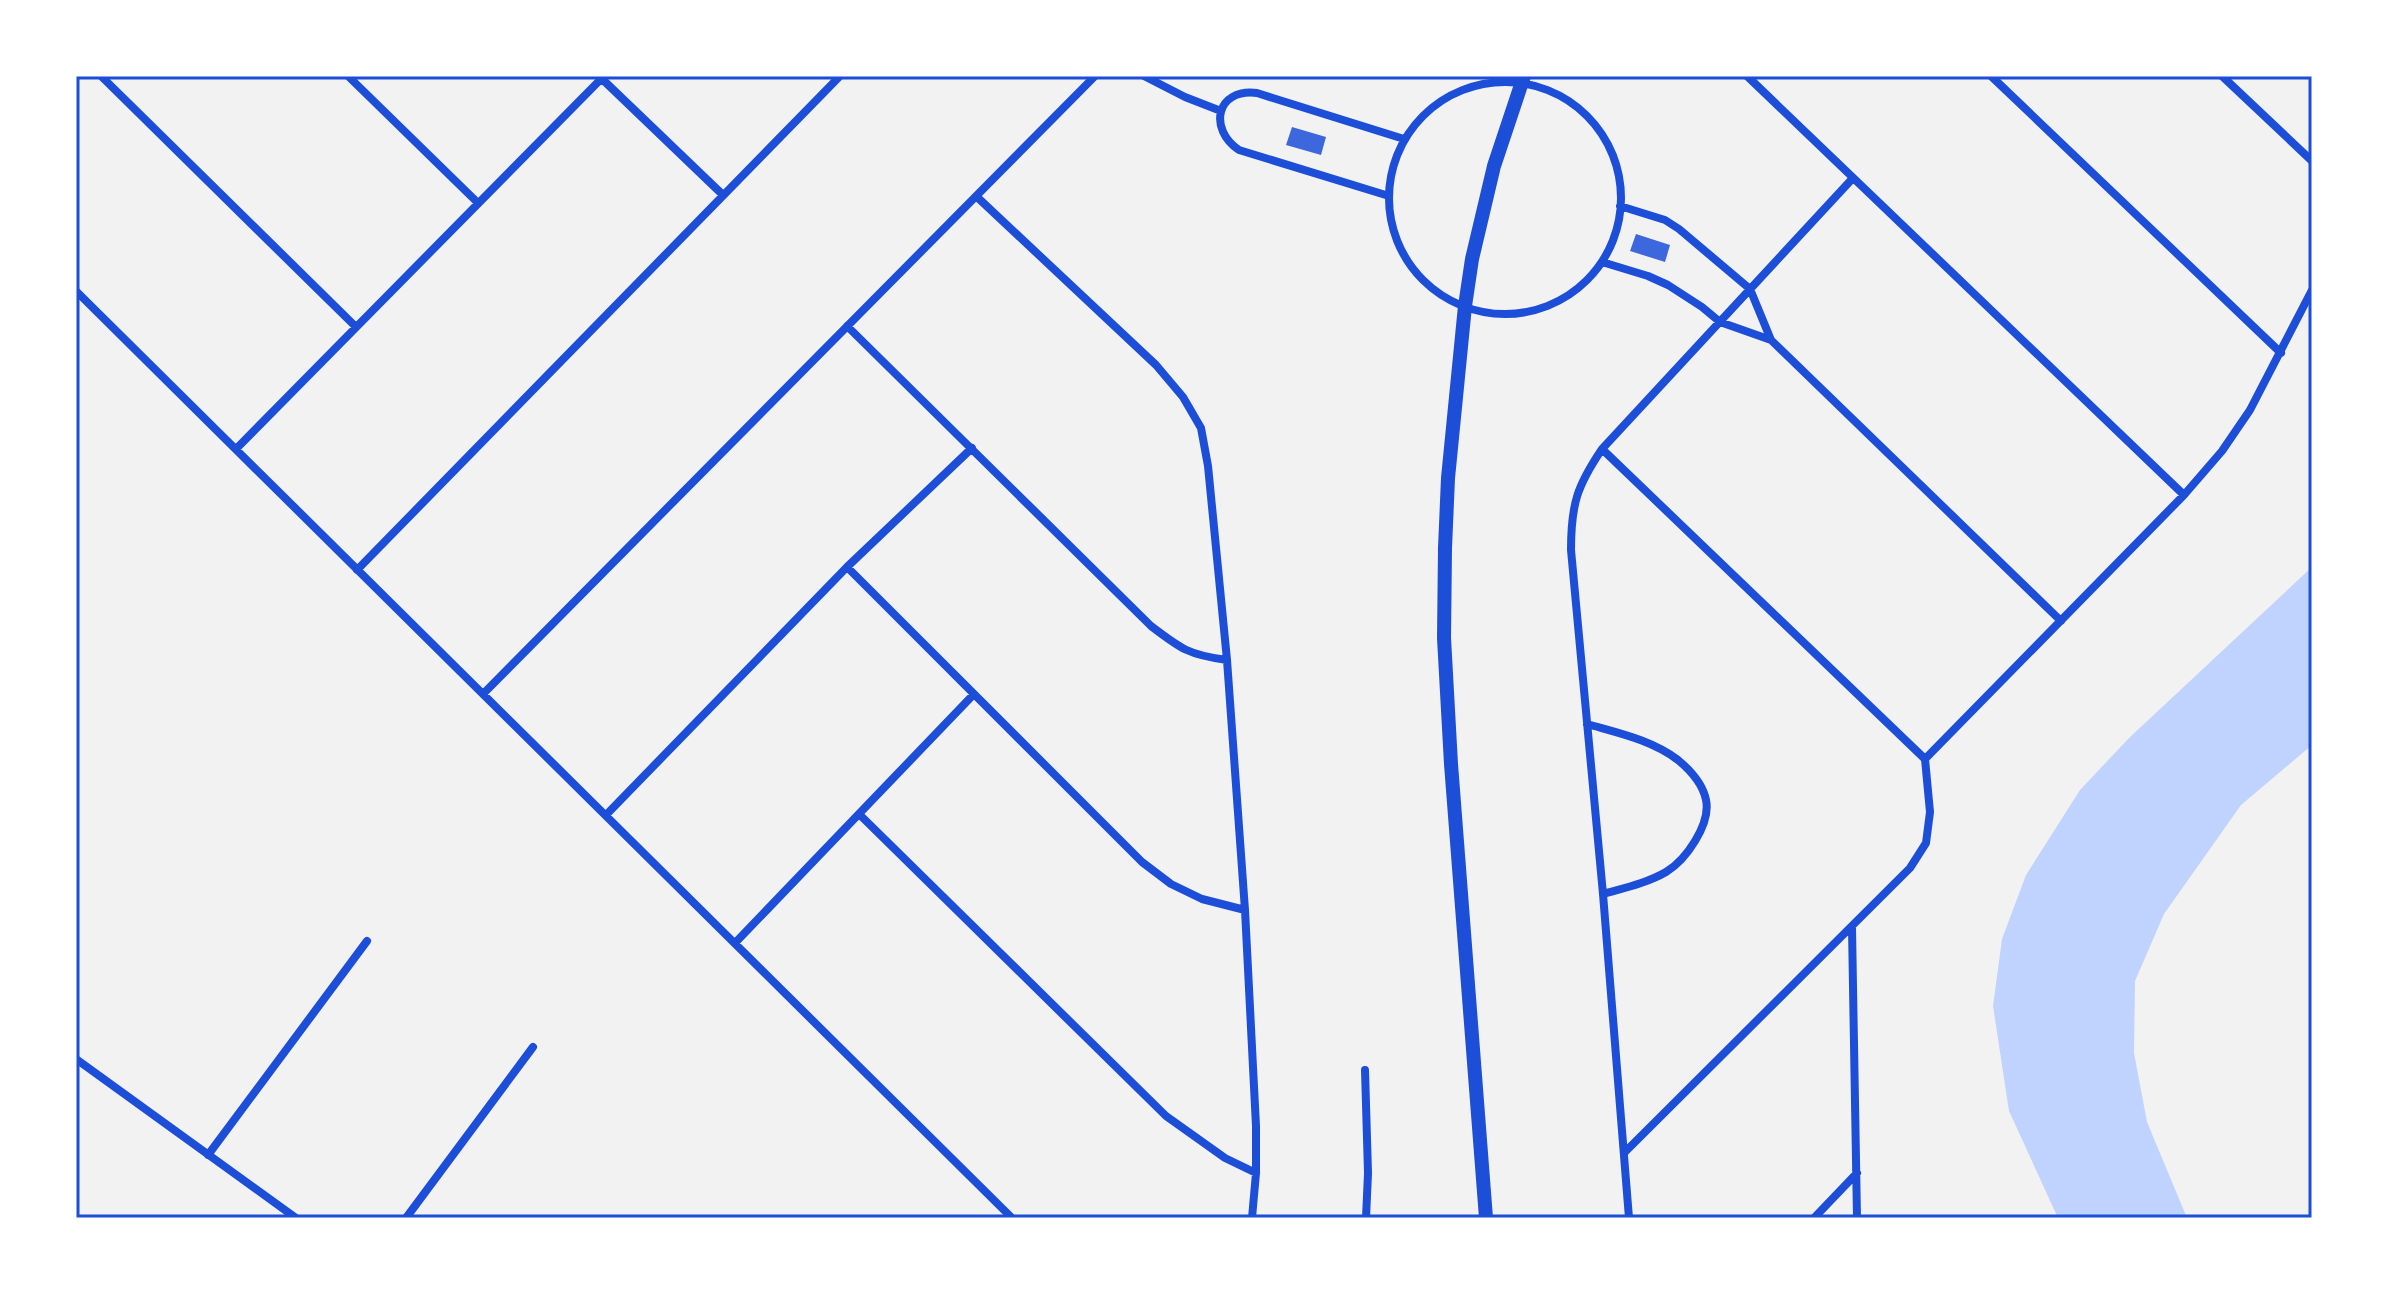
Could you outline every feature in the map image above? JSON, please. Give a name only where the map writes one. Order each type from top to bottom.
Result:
[{"type":"street","points":[[101,76],[356,327]]},
{"type":"street","points":[[348,76],[478,203]]},
{"type":"street","points":[[357,570],[840,76]]},
{"type":"street","points":[[483,694],[1095,76]]},
{"type":"street","points":[[1144,76],[1221,111]]},
{"type":"street","points":[[1747,76],[2184,495]]},
{"type":"street","points":[[1991,76],[2281,353]]},
{"type":"street","points":[[2222,76],[2312,161]]},
{"type":"street","points":[[236,449],[601,77],[723,195]]},
{"type":"street","points":[[1486,1218],[1451,764],[1444,638],[1445,548],[1448,478],[1472,259],[1491,179],[1523,80]]},
{"type":"street","points":[[1523,80],[1562,97],[1595,125],[1616,163],[1620,206],[1615,236],[1602,262],[1584,283],[1534,310],[1492,313],[1465,306],[1439,293],[1409,263],[1396,238],[1389,196],[1393,167],[1404,139],[1423,115],[1461,90],[1491,82],[1523,80]]},
{"type":"street","points":[[1389,196],[1239,150],[1222,133],[1221,111],[1227,100],[1236,94],[1257,93],[1404,139]]},
{"type":"street","points":[[1629,1218],[1571,550],[1571,517],[1578,490],[1602,449],[1853,178]]},
{"type":"street","points":[[976,196],[1156,365],[1183,397],[1201,428],[1208,466],[1227,660],[1245,910],[1256,1173],[1252,1218]]},
{"type":"street","points":[[1620,206],[1665,220],[1750,289],[1771,340],[2061,621]]},
{"type":"street","points":[[1602,262],[1668,285],[1720,322],[1771,340]]},
{"type":"street","points":[[1925,759],[2184,495],[2222,451],[2281,353],[2312,290]]},
{"type":"street","points":[[76,291],[1012,1218]]},
{"type":"street","points":[[847,326],[1151,626],[1176,645],[1198,656],[1227,660]]},
{"type":"street","points":[[606,815],[847,567],[972,448]]},
{"type":"street","points":[[1602,449],[1925,759],[1930,812],[1926,843],[1910,868],[1625,1152]]},
{"type":"street","points":[[847,567],[1142,862],[1171,884],[1202,899],[1245,910]]},
{"type":"street","points":[[735,943],[974,694]]},
{"type":"street","points":[[1587,724],[1651,744],[1678,760],[1697,779],[1706,799],[1706,816],[1699,832],[1686,854],[1668,871],[1603,894]]},
{"type":"street","points":[[859,814],[1166,1116],[1225,1158],[1256,1173]]},
{"type":"street","points":[[1852,928],[1857,1218]]},
{"type":"street","points":[[208,1155],[367,941]]},
{"type":"street","points":[[406,1218],[533,1047]]},
{"type":"street","points":[[76,1059],[296,1218]]},
{"type":"street","points":[[1365,1070],[1366,1218]]},
{"type":"street","points":[[1814,1218],[1857,1173]]},
{"type":"water","points":[[2312,567],[2312,745],[2241,805],[2164,914],[2135,981],[2134,1053],[2147,1122],[2187,1218],[2058,1218],[2009,1111],[1993,1006],[2002,939],[2026,875],[2080,790],[2129,738]]},
{"type":"building","points":[[1292,127],[1326,137],[1321,155],[1286,145]]},
{"type":"building","points":[[1636,234],[1670,245],[1665,262],[1630,251]]}]
